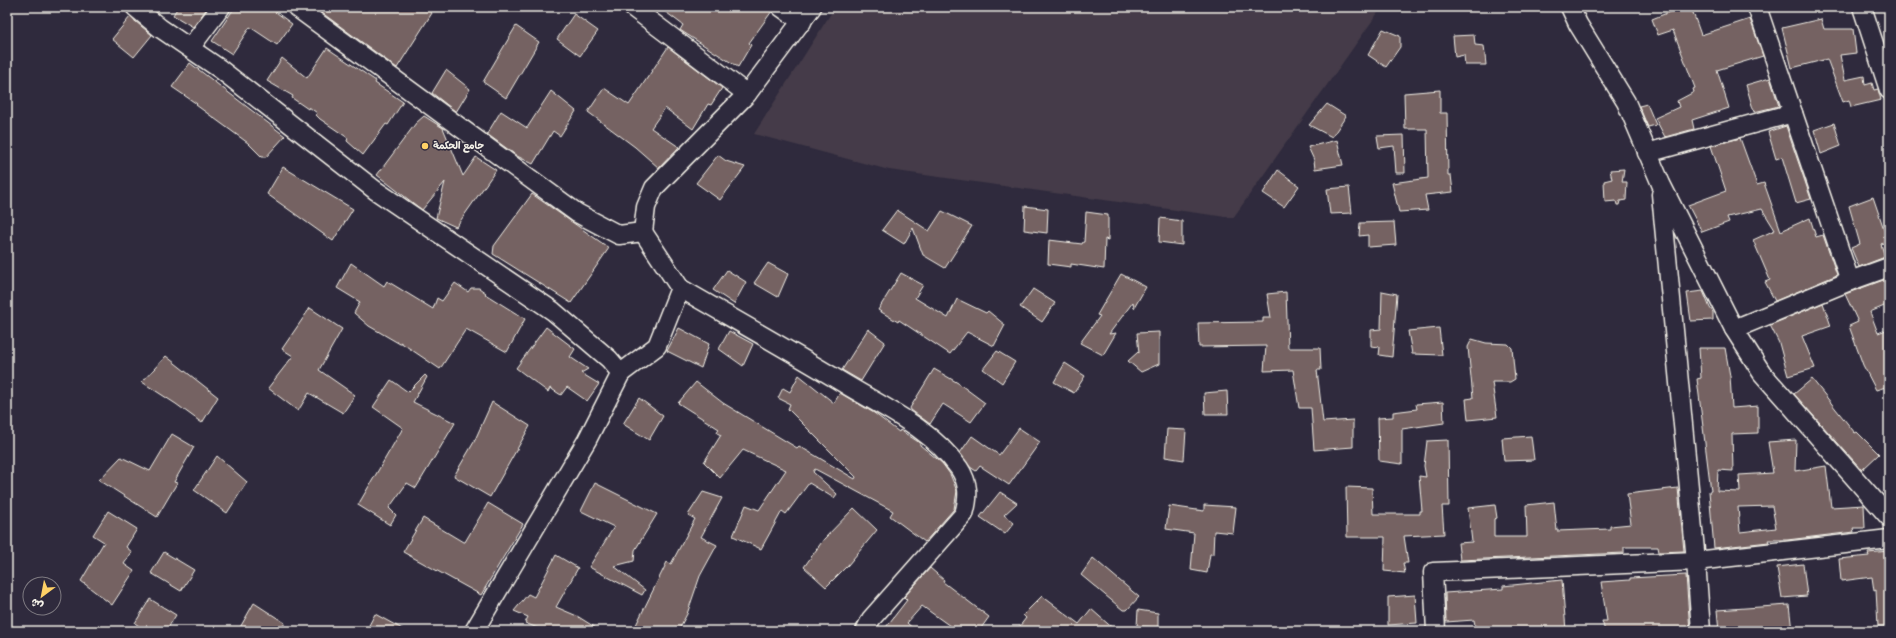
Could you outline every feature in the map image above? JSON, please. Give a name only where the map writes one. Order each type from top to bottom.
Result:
[{"type":"street","points":[[135,7],[220,69],[374,190],[553,311],[609,359],[621,373]]},
{"type":"street","points":[[190,48],[221,7]]},
{"type":"street","points":[[296,7],[578,213],[619,235],[643,232]]},
{"type":"street","points":[[632,7],[747,94]]},
{"type":"street","points":[[781,7],[802,22]]},
{"type":"street","points":[[812,7],[747,94],[654,188],[646,207],[643,232],[680,288],[919,428],[938,444],[959,468],[967,485],[968,501],[964,514],[871,619],[865,631]]},
{"type":"street","points":[[1570,7],[1578,24],[1626,102],[1660,184],[1734,329],[1762,373],[1889,517]]},
{"type":"street","points":[[1757,7],[1850,281]]},
{"type":"street","points":[[1862,7],[1889,90]]},
{"type":"street","points":[[1647,153],[1793,113]]},
{"type":"street","points":[[1660,184],[1696,561],[1701,631]]},
{"type":"street","points":[[1734,329],[1850,281],[1889,267]]},
{"type":"street","points":[[474,631],[587,440],[621,373],[657,346],[680,288]]},
{"type":"street","points":[[1436,631],[1433,572],[1696,561],[1889,539]]},
{"type":"shaded area","points":[[835,7],[1382,7],[1233,218],[889,170],[754,134]]},
{"type":"building","points":[[178,7],[208,7],[193,27],[173,15]]},
{"type":"building","points":[[235,7],[269,7],[292,24],[277,45],[250,27],[232,54],[212,41]]},
{"type":"building","points":[[314,7],[424,7],[432,13],[397,68]]},
{"type":"building","points":[[659,7],[771,7],[772,11],[749,43],[751,45],[738,67],[680,30],[683,25]]},
{"type":"building","points":[[1670,7],[1691,7],[1701,35],[1750,19],[1763,56],[1717,70],[1729,108],[1692,120],[1694,129],[1665,137],[1655,118],[1679,107],[1677,101],[1694,92],[1693,89],[1695,88],[1673,30],[1658,35],[1652,19],[1672,11]]},
{"type":"building","points":[[574,14],[598,31],[580,56],[557,39]]},
{"type":"building","points":[[130,17],[152,35],[134,57],[112,39]]},
{"type":"building","points":[[1821,19],[1824,29],[1853,29],[1856,53],[1840,55],[1845,80],[1864,76],[1865,85],[1872,83],[1874,90],[1878,89],[1881,100],[1851,107],[1849,100],[1843,102],[1827,59],[1792,68],[1782,28]]},
{"type":"building","points":[[516,26],[539,42],[506,98],[483,82]]},
{"type":"building","points":[[1383,29],[1400,36],[1400,47],[1386,67],[1368,55]]},
{"type":"building","points":[[1474,35],[1475,45],[1484,46],[1486,65],[1465,65],[1464,55],[1455,57],[1453,36]]},
{"type":"building","points":[[668,47],[722,88],[711,105],[708,104],[693,129],[665,108],[651,128],[679,147],[659,168],[635,147],[588,112],[604,88],[629,105]]},
{"type":"building","points":[[327,48],[376,81],[375,83],[403,102],[388,125],[386,124],[363,155],[347,141],[348,138],[320,119],[316,115],[317,113],[309,107],[308,109],[292,98],[293,96],[267,81],[282,58],[307,78]]},
{"type":"building","points":[[190,63],[285,136],[266,157],[262,157],[248,143],[172,87]]},
{"type":"building","points":[[446,70],[470,89],[456,112],[432,93]]},
{"type":"building","points":[[1770,78],[1779,106],[1754,112],[1746,85]]},
{"type":"building","points":[[1440,90],[1440,113],[1447,113],[1448,175],[1451,175],[1453,192],[1425,195],[1428,210],[1399,212],[1392,183],[1428,178],[1427,129],[1405,129],[1404,93]]},
{"type":"building","points":[[551,91],[576,111],[560,136],[553,131],[533,164],[517,156],[487,134],[501,111],[527,128]]},
{"type":"building","points":[[1327,104],[1346,116],[1332,137],[1309,125]]},
{"type":"building","points":[[1647,104],[1656,125],[1648,127],[1639,106]]},
{"type":"building","name":"جامع الحكمة","points":[[424,116],[443,128],[463,176],[476,157],[496,170],[456,227],[436,218],[445,182],[422,210],[377,175],[416,123]]},
{"type":"building","points":[[1834,123],[1841,146],[1821,154],[1814,130]]},
{"type":"building","points":[[1786,126],[1811,199],[1796,203],[1782,157],[1776,159],[1768,132]]},
{"type":"building","points":[[1404,135],[1405,173],[1396,173],[1394,146],[1379,148],[1377,136]]},
{"type":"building","points":[[1740,138],[1757,185],[1764,183],[1781,231],[1810,218],[1816,237],[1823,235],[1837,275],[1775,301],[1765,282],[1770,280],[1753,240],[1775,230],[1762,209],[1727,217],[1729,222],[1702,232],[1688,205],[1726,191],[1711,146]]},
{"type":"building","points":[[1337,140],[1343,165],[1315,169],[1314,160],[1308,147]]},
{"type":"building","points":[[718,155],[726,161],[745,167],[720,200],[696,183]]},
{"type":"building","points":[[283,167],[353,209],[333,241],[267,194]]},
{"type":"building","points":[[1624,169],[1622,182],[1627,182],[1626,200],[1620,201],[1619,205],[1617,205],[1616,201],[1605,202],[1604,181],[1612,179],[1610,170]]},
{"type":"building","points":[[1278,170],[1299,186],[1284,207],[1263,193]]},
{"type":"building","points":[[1349,187],[1352,213],[1330,214],[1327,189]]},
{"type":"building","points":[[532,194],[609,248],[571,303],[493,254],[494,246]]},
{"type":"building","points":[[1873,197],[1888,241],[1881,244],[1885,257],[1859,267],[1851,248],[1860,244],[1849,206]]},
{"type":"building","points":[[1025,206],[1048,209],[1047,233],[1024,230]]},
{"type":"building","points":[[897,210],[929,231],[942,211],[972,226],[945,268],[923,255],[913,228],[904,244],[882,230]]},
{"type":"building","points":[[1086,212],[1108,215],[1108,240],[1105,239],[1104,269],[1071,264],[1071,267],[1048,264],[1049,240],[1082,244],[1084,242]]},
{"type":"building","points":[[1160,218],[1182,221],[1182,245],[1159,242]]},
{"type":"building","points":[[1394,222],[1396,245],[1368,247],[1368,235],[1359,236],[1360,223]]},
{"type":"building","points":[[351,263],[384,286],[387,281],[433,309],[437,298],[442,301],[455,283],[468,292],[471,288],[479,288],[486,293],[485,294],[525,319],[507,352],[466,329],[440,369],[400,342],[400,344],[369,326],[354,313],[360,302],[337,288]]},
{"type":"building","points":[[768,263],[788,274],[778,297],[754,283]]},
{"type":"building","points":[[727,270],[746,282],[734,304],[713,290]]},
{"type":"building","points":[[901,273],[923,285],[915,298],[948,318],[957,299],[986,313],[988,311],[1005,325],[994,346],[967,332],[950,354],[899,320],[898,322],[878,310]]},
{"type":"building","points":[[1121,274],[1146,287],[1134,308],[1133,302],[1109,334],[1116,333],[1103,355],[1080,343],[1100,316],[1097,315]]},
{"type":"building","points":[[1889,278],[1889,304],[1870,312],[1878,333],[1889,329],[1889,386],[1876,390],[1863,365],[1849,326],[1858,322],[1845,294]]},
{"type":"building","points":[[1033,289],[1055,303],[1042,322],[1020,307]]},
{"type":"building","points":[[1382,291],[1397,294],[1392,357],[1379,355],[1380,347],[1371,346],[1371,330],[1381,329]]},
{"type":"building","points":[[1703,291],[1713,312],[1713,320],[1691,321],[1687,293]]},
{"type":"building","points":[[1286,292],[1288,348],[1320,348],[1321,370],[1317,370],[1323,422],[1353,420],[1353,447],[1314,450],[1311,408],[1299,408],[1293,370],[1264,371],[1266,346],[1199,347],[1198,323],[1263,322],[1263,318],[1271,318],[1267,294]]},
{"type":"building","points":[[1823,303],[1831,326],[1802,336],[1815,368],[1788,376],[1779,343],[1770,325]]},
{"type":"building","points":[[310,308],[342,329],[319,370],[355,395],[343,413],[309,393],[298,411],[268,388],[293,356],[282,349]]},
{"type":"building","points":[[546,327],[575,349],[570,357],[588,369],[581,373],[599,384],[587,401],[567,387],[561,395],[550,388],[548,392],[516,368]]},
{"type":"building","points":[[679,328],[709,344],[701,368],[667,351]]},
{"type":"building","points":[[1439,328],[1442,355],[1412,354],[1408,331]]},
{"type":"building","points":[[868,329],[885,342],[861,381],[842,370]]},
{"type":"building","points":[[729,331],[753,344],[743,366],[719,349]]},
{"type":"building","points":[[1159,332],[1159,364],[1141,372],[1128,361],[1138,352],[1139,353],[1137,333]]},
{"type":"building","points":[[1472,339],[1486,343],[1508,344],[1512,348],[1515,379],[1510,382],[1492,382],[1497,417],[1468,420],[1466,399],[1473,398],[1468,347]]},
{"type":"building","points":[[1699,348],[1725,348],[1730,376],[1732,408],[1758,406],[1758,433],[1732,434],[1733,471],[1718,470],[1717,491],[1740,492],[1739,475],[1773,473],[1768,442],[1796,440],[1795,471],[1826,466],[1831,507],[1864,505],[1865,528],[1853,528],[1854,532],[1787,540],[1768,540],[1769,542],[1714,548],[1709,491],[1711,491],[1697,379],[1701,378]],"holes":[[[1772,506],[1776,528],[1740,532],[1738,507]]]},
{"type":"building","points":[[997,351],[1015,362],[1002,383],[983,369]]},
{"type":"building","points":[[166,356],[218,397],[202,423],[142,382]]},
{"type":"building","points":[[1065,363],[1085,376],[1074,393],[1054,382]]},
{"type":"building","points":[[934,369],[958,383],[985,403],[971,422],[943,404],[930,424],[911,410],[910,408]]},
{"type":"building","points":[[425,375],[427,377],[413,402],[455,423],[416,488],[407,483],[389,508],[396,515],[390,525],[358,505],[403,428],[373,407],[391,380],[408,392]]},
{"type":"building","points":[[799,375],[834,403],[840,393],[874,413],[899,432],[900,430],[920,443],[920,445],[942,463],[950,474],[957,491],[954,509],[925,542],[890,516],[893,511],[815,469],[813,472],[837,494],[834,498],[809,483],[786,514],[782,511],[761,549],[733,536],[746,505],[759,510],[786,470],[743,450],[720,478],[704,462],[721,435],[717,433],[719,429],[678,403],[696,382],[723,403],[797,448],[799,446],[855,479],[856,477],[788,409],[790,404],[778,398],[783,388],[790,392]]},
{"type":"building","points":[[1812,379],[1855,433],[1857,432],[1879,454],[1862,470],[1794,394]]},
{"type":"building","points":[[1227,391],[1228,414],[1205,414],[1204,393]]},
{"type":"building","points":[[639,398],[663,416],[649,440],[623,424]]},
{"type":"building","points":[[492,402],[530,426],[490,497],[454,476],[474,442]]},
{"type":"building","points":[[1443,402],[1444,423],[1402,429],[1402,464],[1379,461],[1378,418],[1393,417],[1393,412],[1417,409],[1416,404]]},
{"type":"building","points":[[1019,428],[1040,442],[1009,485],[980,466],[976,471],[970,467],[960,453],[972,436],[999,455]]},
{"type":"building","points":[[1167,429],[1186,430],[1184,460],[1165,457]]},
{"type":"building","points":[[172,434],[194,447],[174,482],[177,483],[157,517],[99,480],[121,457],[150,471]]},
{"type":"building","points":[[1531,436],[1534,460],[1504,461],[1502,438]]},
{"type":"building","points":[[1448,440],[1449,506],[1442,506],[1444,534],[1404,536],[1408,563],[1403,563],[1405,573],[1384,571],[1385,537],[1347,537],[1346,487],[1372,488],[1373,514],[1420,514],[1420,511],[1422,511],[1419,476],[1426,477],[1424,466],[1427,441]]},
{"type":"building","points":[[217,456],[247,482],[227,513],[194,490]]},
{"type":"building","points":[[595,483],[657,514],[635,550],[634,561],[614,566],[645,590],[642,595],[589,567],[614,527],[581,511]]},
{"type":"building","points":[[1678,488],[1684,551],[1659,552],[1658,547],[1624,547],[1624,553],[1460,560],[1458,543],[1472,542],[1468,508],[1495,505],[1497,518],[1494,519],[1494,537],[1527,537],[1526,505],[1554,502],[1557,531],[1610,529],[1610,526],[1631,524],[1627,494]]},
{"type":"building","points":[[703,492],[722,498],[701,537],[717,545],[700,576],[687,614],[678,631],[633,631],[667,562],[671,564],[695,519],[688,515]]},
{"type":"building","points":[[1000,492],[1017,503],[1004,515],[1014,523],[1005,534],[980,517]]},
{"type":"building","points":[[488,503],[523,524],[481,595],[403,552],[423,518],[465,542]]},
{"type":"building","points":[[1204,505],[1236,507],[1233,533],[1214,531],[1213,554],[1210,554],[1207,573],[1191,570],[1194,533],[1166,529],[1169,506],[1204,511]]},
{"type":"building","points":[[854,508],[877,530],[848,565],[826,587],[804,567],[824,539]]},
{"type":"building","points":[[108,511],[137,529],[126,547],[132,552],[124,564],[134,571],[112,605],[81,581],[104,542],[93,535]]},
{"type":"building","points":[[1889,551],[1889,626],[1878,626],[1876,590],[1874,591],[1872,577],[1841,581],[1839,559],[1869,556],[1868,553]]},
{"type":"building","points":[[164,552],[194,570],[181,591],[151,573]]},
{"type":"building","points":[[556,555],[578,568],[556,607],[577,616],[601,631],[545,631],[525,623],[528,617],[514,611],[528,594],[534,597]]},
{"type":"building","points":[[1093,558],[1139,597],[1127,610],[1123,610],[1081,575]]},
{"type":"building","points":[[1803,564],[1807,596],[1782,598],[1777,567]]},
{"type":"building","points":[[930,568],[944,580],[943,582],[989,617],[979,631],[957,631],[922,606],[907,623],[916,631],[883,631],[907,600],[904,597]]},
{"type":"building","points":[[1686,575],[1690,631],[1605,631],[1602,621],[1607,621],[1601,582],[1630,580],[1630,578]]},
{"type":"building","points":[[1562,580],[1566,631],[1476,631],[1474,620],[1446,622],[1445,593],[1503,589],[1503,586]]},
{"type":"building","points":[[1415,595],[1417,623],[1388,625],[1388,597]]},
{"type":"building","points":[[1042,596],[1079,624],[1091,609],[1116,631],[1016,631],[1026,618],[1023,615]]},
{"type":"building","points":[[150,599],[176,615],[166,631],[145,631],[135,623]]},
{"type":"building","points":[[254,603],[285,623],[280,631],[238,631]]},
{"type":"building","points":[[1789,605],[1792,631],[1719,631],[1717,610]]},
{"type":"building","points":[[1138,610],[1158,613],[1158,628],[1137,626]]},
{"type":"building","points":[[375,614],[406,631],[366,631]]},
{"type":"place","name":"جامع الحكمة","points":[[425,146]]}]
